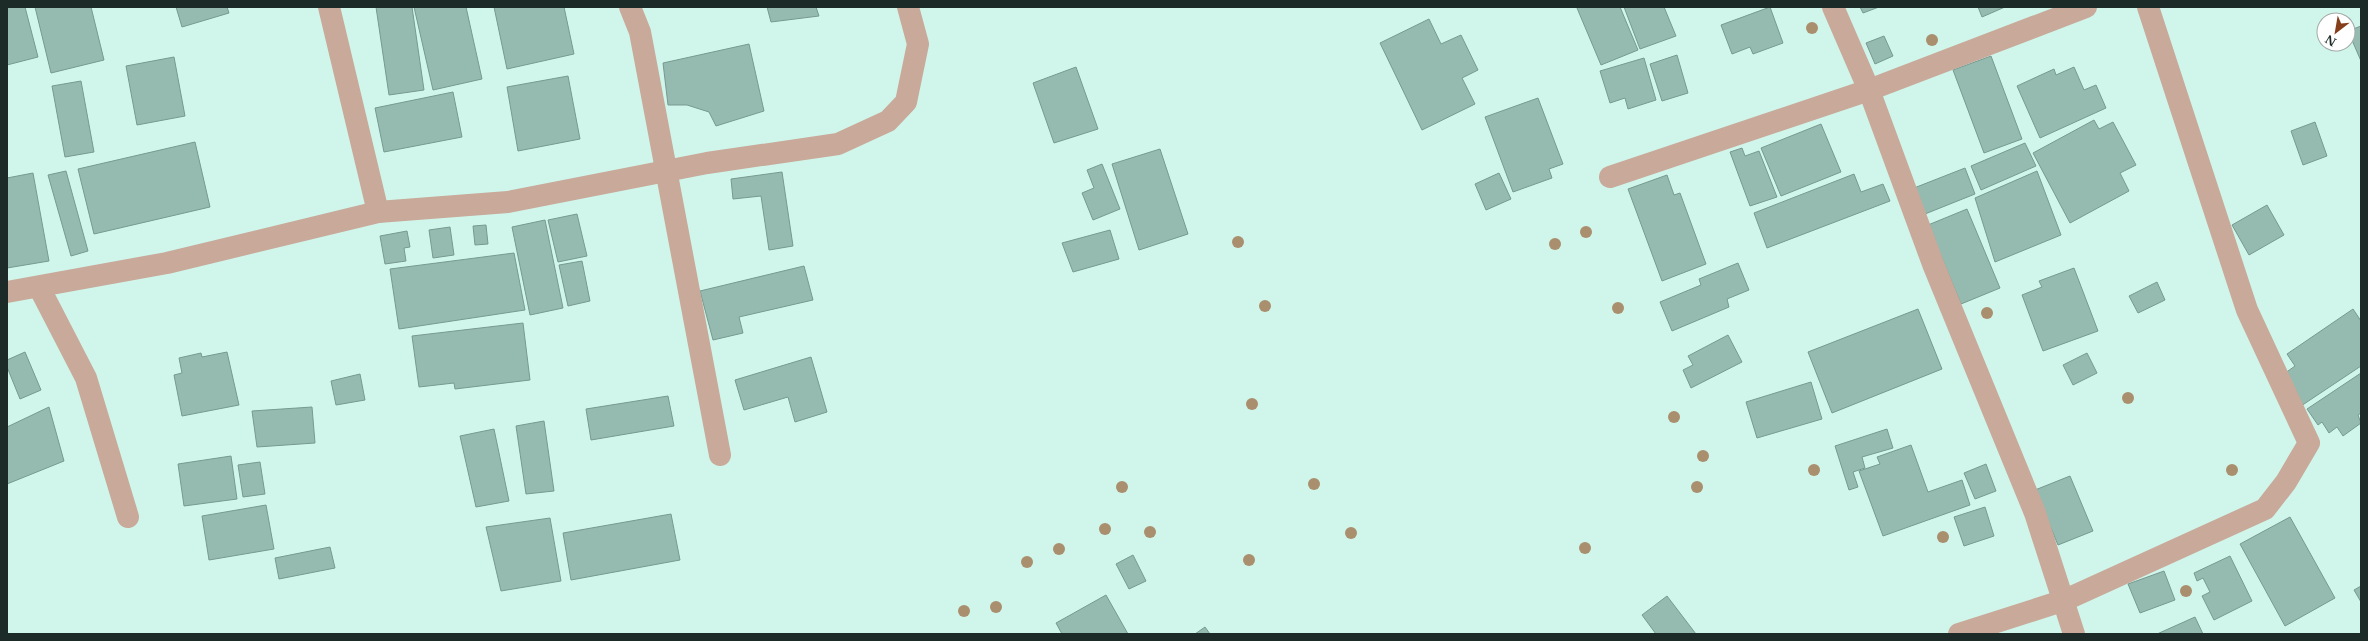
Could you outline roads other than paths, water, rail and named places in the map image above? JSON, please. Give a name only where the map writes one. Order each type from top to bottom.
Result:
[{"type":"street","points":[[329,7],[378,212]]},
{"type":"street","points":[[630,7],[640,32],[720,455]]},
{"type":"street","points":[[7,292],[166,263],[378,212],[508,202],[707,163],[838,144],[888,121],[906,102],[918,44],[908,7]]},
{"type":"street","points":[[1833,7],[1869,90],[1933,264],[2034,513],[2074,634]]},
{"type":"street","points":[[1610,176],[1869,90],[2086,7]]},
{"type":"street","points":[[1959,634],[2064,600],[2265,509],[2286,482],[2309,442],[2247,310],[2148,7]]},
{"type":"street","points":[[39,287],[86,378],[128,517]]}]
